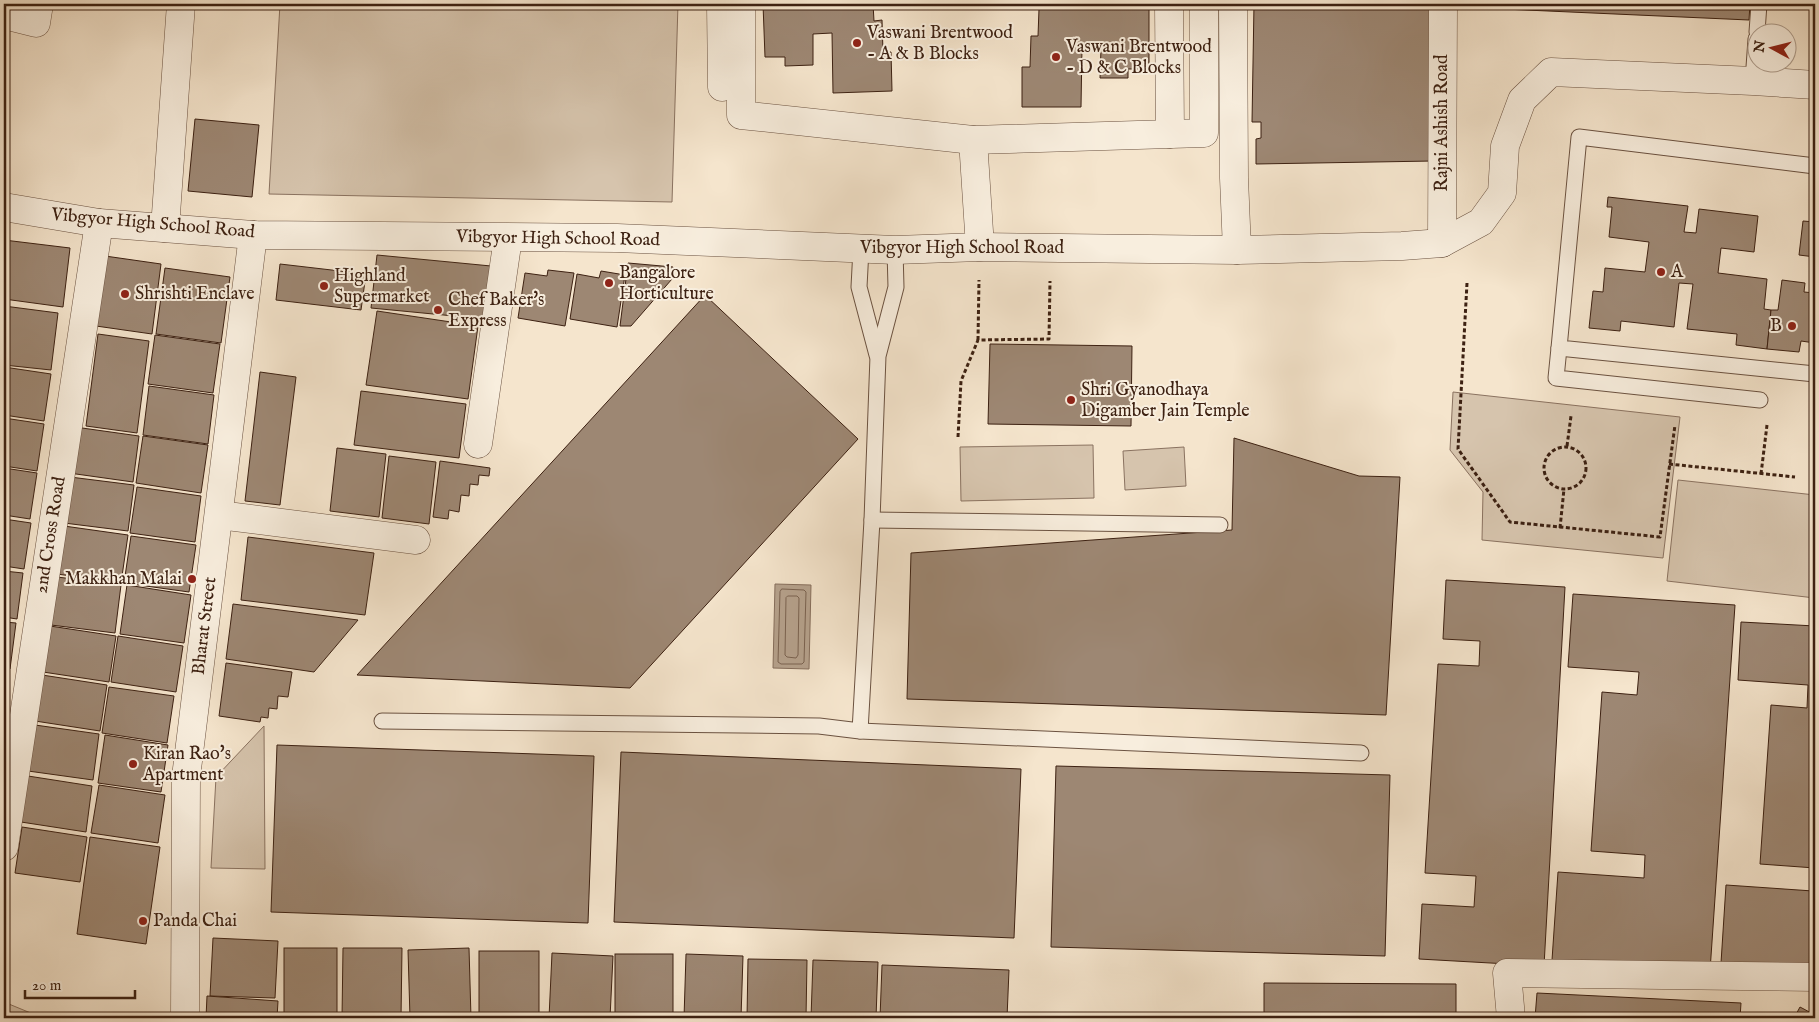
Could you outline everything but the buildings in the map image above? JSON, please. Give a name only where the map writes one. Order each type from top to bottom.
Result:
[{"type":"street","points":[[4,14],[36,23],[39,4]]},
{"type":"street","points":[[165,228],[181,4]]},
{"type":"street","points":[[721,4],[723,112],[973,140],[1204,132],[1204,4]]},
{"type":"street","points":[[741,4],[741,115]]},
{"type":"street","points":[[1169,4],[1170,134]]},
{"type":"street","points":[[1233,4],[1234,178],[1237,250]]},
{"type":"street","name":"Rajni Ashish Road","points":[[1442,243],[1443,4]]},
{"type":"street","name":"Vibgyor High School Road","points":[[4,207],[99,223],[253,235],[617,238],[896,250],[980,247],[1237,250],[1402,246],[1442,243],[1482,222],[1502,193],[1506,146],[1522,100],[1551,72],[1815,85]]},
{"type":"street","points":[[973,140],[980,247]]},
{"type":"street","name":"2nd Cross Road","points":[[4,847],[99,223]]},
{"type":"street","name":"Bharat Street","points":[[185,1018],[186,777],[253,235]]},
{"type":"street","points":[[478,444],[508,238]]},
{"type":"street","points":[[219,515],[416,540]]},
{"type":"street","points":[[1511,1018],[1507,973],[1815,977]]},
{"type":"lane","points":[[1758,22],[1760,4]]},
{"type":"lane","points":[[1753,81],[1754,72]]},
{"type":"lane","points":[[1760,400],[1556,378],[1579,137],[1815,166]]},
{"type":"lane","points":[[861,249],[859,288],[878,356]]},
{"type":"lane","points":[[860,731],[872,520],[878,356],[896,287],[896,250]]},
{"type":"lane","points":[[1560,348],[1815,374]]},
{"type":"lane","points":[[872,520],[1220,525]]},
{"type":"lane","points":[[382,721],[819,726],[860,731],[1361,753]]},
{"type":"path","points":[[958,438],[961,381],[978,340],[980,247]]},
{"type":"path","points":[[978,340],[1049,339],[1048,248]]},
{"type":"path","points":[[1466,284],[1458,448],[1510,522],[1660,537],[1675,425]]},
{"type":"path","points":[[1567,446],[1571,416]]},
{"type":"path","points":[[1567,446],[1580,452],[1584,458],[1586,473],[1578,485],[1564,489],[1552,485],[1545,474],[1544,466],[1549,454],[1554,450],[1567,446]]},
{"type":"path","points":[[1669,464],[1796,477]]},
{"type":"path","points":[[1560,528],[1564,489]]},
{"type":"shaded area","points":[[280,4],[678,4],[672,202],[269,194]]},
{"type":"shaded area","points":[[1453,392],[1680,417],[1663,558],[1482,540],[1483,492],[1450,450]]},
{"type":"shaded area","points":[[1093,445],[1094,498],[961,501],[960,447]]},
{"type":"shaded area","points":[[1184,447],[1186,486],[1125,490],[1123,451]]},
{"type":"shaded area","points":[[1678,480],[1815,495],[1815,598],[1667,581]]},
{"type":"shaded area","points":[[264,726],[265,869],[211,868],[216,777]]},
{"type":"shaded area","points":[[4,1002],[38,1016],[38,1018],[4,1018]]},
{"type":"water","points":[[775,584],[811,585],[809,669],[773,668]]},
{"type":"place","name":"Vaswani Brentwood - A & B Blocks","points":[[857,43]]},
{"type":"place","name":"Vaswani Brentwood - D & C Blocks","points":[[1056,57]]},
{"type":"place","name":"A","points":[[1661,272]]},
{"type":"place","name":"Bangalore Horticulture","points":[[609,283]]},
{"type":"place","name":"Highland Supermarket","points":[[324,286]]},
{"type":"place","name":"Shrishti Enclave","points":[[125,294]]},
{"type":"place","name":"Chef Baker's Express","points":[[438,310]]},
{"type":"place","name":"B","points":[[1792,326]]},
{"type":"place","name":"Shri Gyanodhaya Digamber Jain Temple","points":[[1071,400]]},
{"type":"place","name":"Makkhan Malai","points":[[192,579]]},
{"type":"place","name":"Kiran Rao's Apartment","points":[[133,764]]},
{"type":"place","name":"Panda Chai","points":[[143,921]]}]
